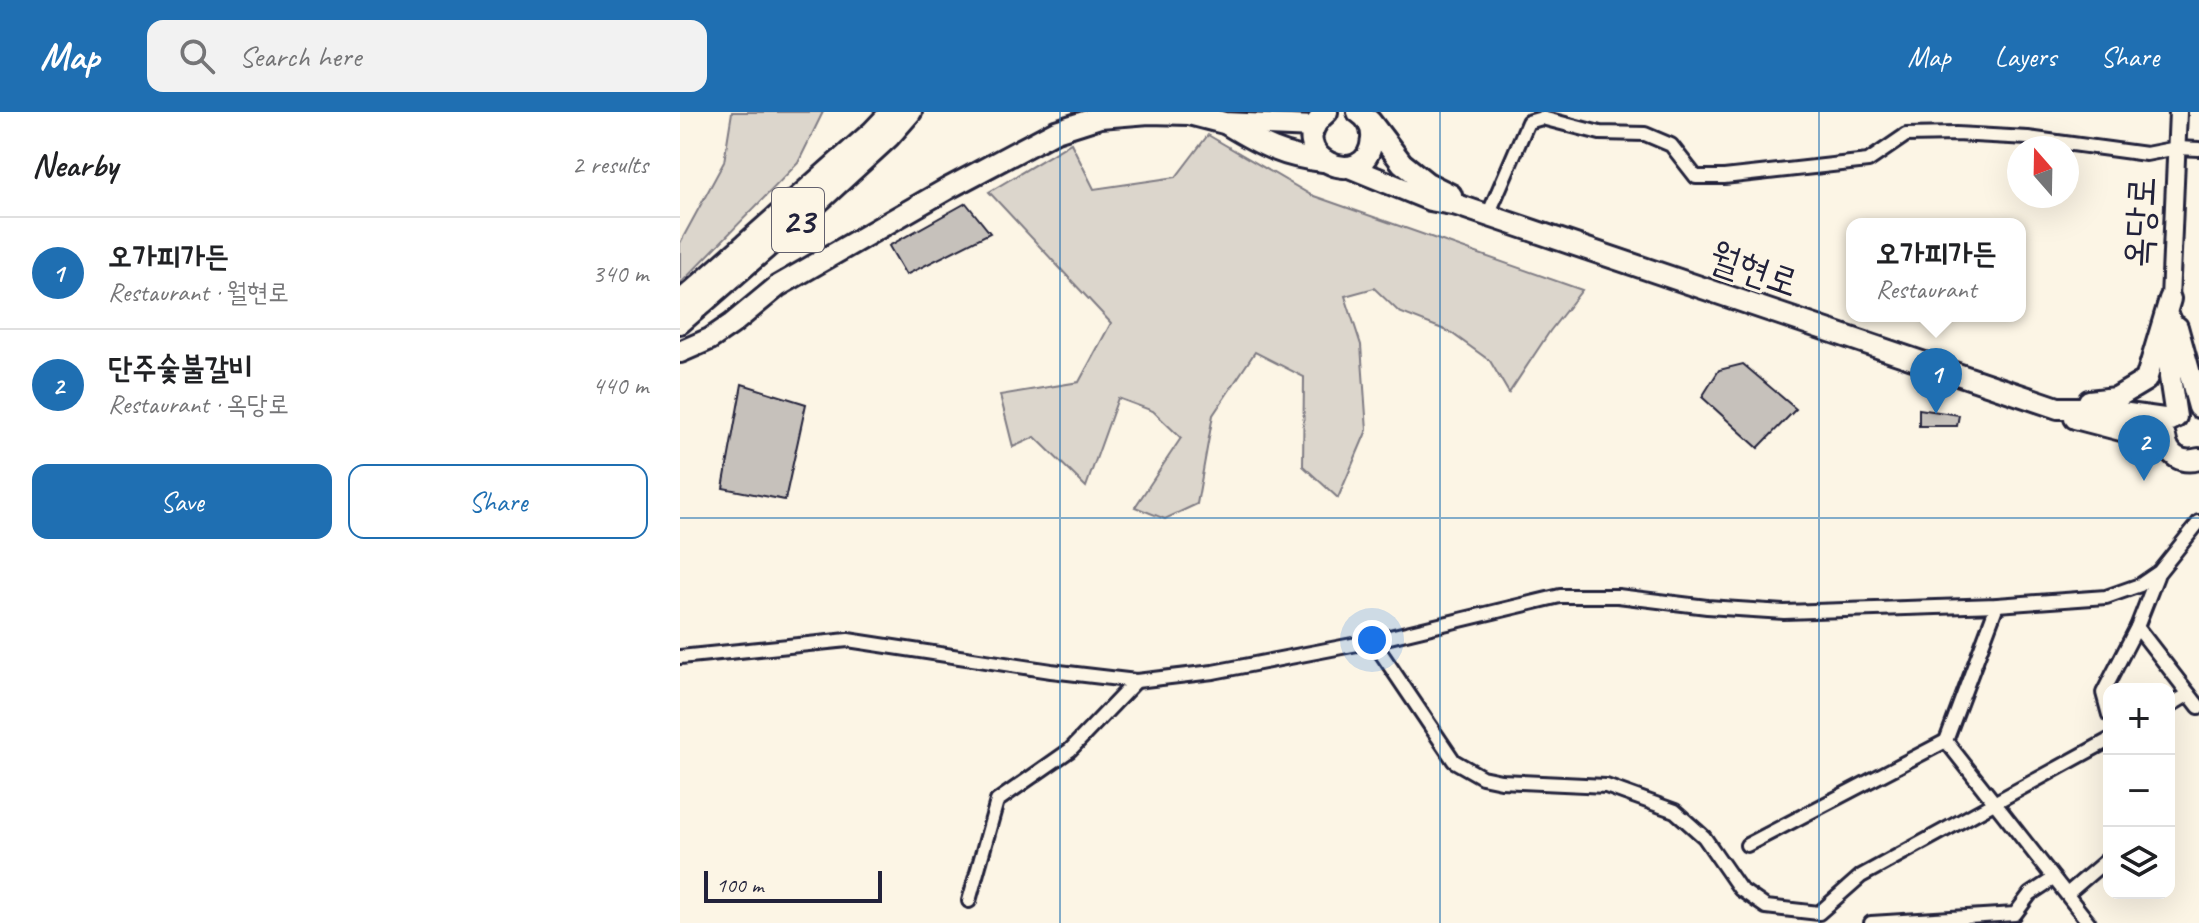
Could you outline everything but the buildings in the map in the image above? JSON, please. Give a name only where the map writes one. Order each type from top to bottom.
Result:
[{"type":"main road","name":"23","points":[[680,302],[891,112]]},
{"type":"main road","name":"23","points":[[680,323],[803,216],[889,137],[911,112]]},
{"type":"main road","points":[[680,352],[710,339],[778,286],[958,182],[1056,131],[1100,117],[1189,114],[1224,123],[1265,147],[1298,158],[1349,167],[1430,200],[1457,205]]},
{"type":"main road","points":[[1224,123],[1323,116],[1313,146],[1323,161]]},
{"type":"main road","points":[[1349,167],[1357,164],[1369,151],[1372,142],[1366,116]]},
{"type":"main road","points":[[1366,116],[1402,163],[1427,183],[1451,195],[1457,205]]},
{"type":"main road","name":"월현로","points":[[1457,205],[2058,408],[2174,418],[2187,413],[2199,415]]},
{"type":"main road","points":[[2170,299],[2199,407]]},
{"type":"main road","points":[[2058,408],[2116,398],[2146,380],[2170,299]]},
{"type":"main road","points":[[2170,299],[2170,377],[2174,418],[2165,434],[2199,477]]},
{"type":"main road","points":[[2058,408],[2072,417],[2144,436],[2182,456]]},
{"type":"street","name":"옥당로","points":[[2170,299],[2178,112]]},
{"type":"street","points":[[1488,215],[1528,122],[1542,118],[1600,133],[1645,134],[1671,145],[1696,177],[1724,177],[1868,161],[1906,135],[2028,138],[2146,154],[2177,148]]},
{"type":"street","name":"옥당로","points":[[2177,148],[2199,149]]},
{"type":"street","points":[[2108,683],[2137,627],[2159,572],[2199,522]]},
{"type":"street","points":[[680,657],[848,640],[1136,681],[1213,672],[1373,641],[1560,596],[1618,596],[1707,607],[1784,612],[1997,605],[2106,597],[2140,585],[2159,572]]},
{"type":"street","points":[[1747,845],[1946,741],[1997,605]]},
{"type":"street","points":[[2137,627],[2199,707]]},
{"type":"street","points":[[1373,641],[1454,761],[1482,777],[1501,781],[1606,786],[1675,811],[1692,823],[1704,837],[1740,889],[1766,907],[1819,918],[1861,876],[2103,743]]},
{"type":"street","points":[[969,901],[997,801],[1070,750],[1136,681]]},
{"type":"street","points":[[2175,702],[2189,694]]},
{"type":"street","points":[[1946,741],[2089,923]]},
{"type":"street","points":[[2067,894],[2103,863]]},
{"type":"street","points":[[1871,923],[2015,914],[2030,894],[2053,879]]},
{"type":"shaded area","points":[[732,112],[823,112],[798,163],[680,284],[680,243],[724,162]]},
{"type":"shaded area","points":[[1208,135],[1311,195],[1582,290],[1550,331],[1509,393],[1490,361],[1450,332],[1399,312],[1374,288],[1345,296],[1361,345],[1367,430],[1338,498],[1303,466],[1304,377],[1255,352],[1213,415],[1197,504],[1165,519],[1135,507],[1181,438],[1153,411],[1118,398],[1086,487],[1035,437],[1013,447],[1000,395],[1079,382],[1111,323],[989,192],[1071,143],[1094,189],[1176,177]]},
{"type":"place","name":"오가피가든","points":[[1936,414]]},
{"type":"place","name":"단주숯불갈비","points":[[2144,481]]}]
